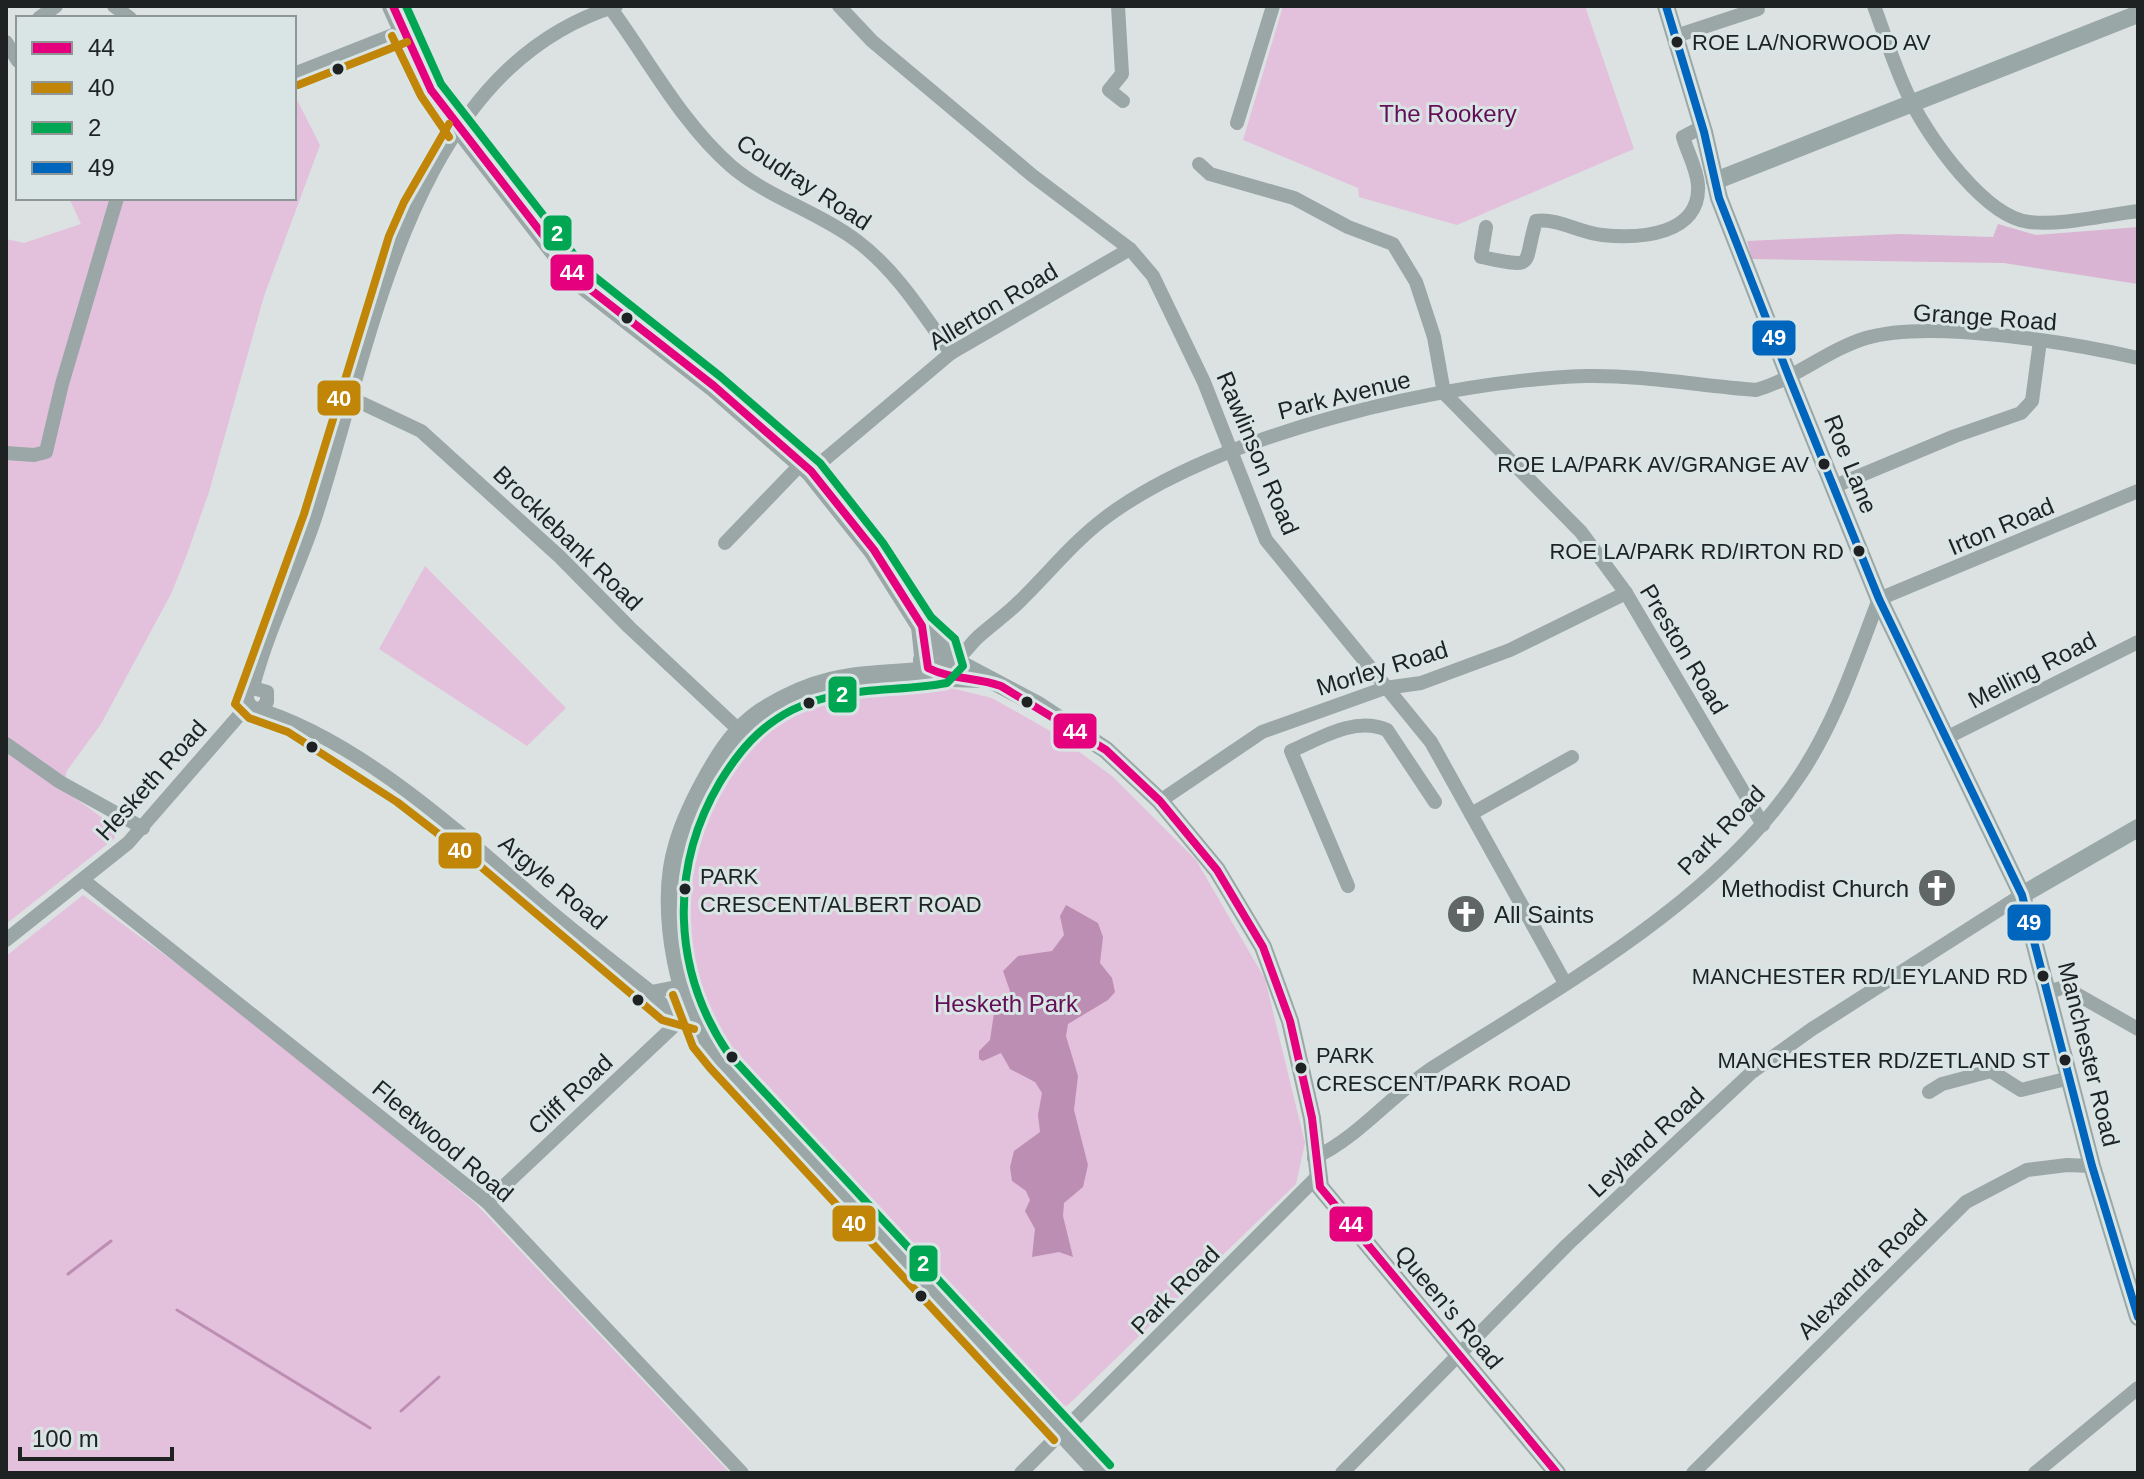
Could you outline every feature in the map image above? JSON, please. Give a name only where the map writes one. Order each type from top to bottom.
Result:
[{"type":"highway","points":[[393,6],[431,90],[577,279],[714,386],[806,467],[874,550],[939,658],[901,675],[893,672],[824,682],[770,709],[740,731],[707,782],[677,849],[675,943],[686,1016],[719,1060],[1101,1473]]},
{"type":"main road","name":"Roe Lane","points":[[1666,6],[1703,129],[1715,181],[1789,377],[1879,599],[2022,895]]},
{"type":"main road","points":[[1715,181],[2138,14]]},
{"type":"main road","points":[[1703,129],[1723,162],[1741,172]]},
{"type":"main road","name":"Queen's Road","points":[[939,658],[973,669],[982,679],[1038,705],[1106,750],[1160,801],[1217,870],[1263,947],[1290,1021],[1312,1118],[1316,1168],[1331,1205],[1557,1473]]},
{"type":"main road","points":[[2022,895],[2138,828]]},
{"type":"main road","name":"Manchester Road","points":[[2022,895],[2092,1166],[2138,1317]]},
{"type":"street","name":"Rawlinson Road","points":[[839,6],[872,41],[1033,176],[1130,249],[1153,276],[1204,382],[1229,453],[1266,540],[1431,742],[1565,983]]},
{"type":"street","points":[[1118,6],[1122,74],[1109,90],[1123,101]]},
{"type":"street","points":[[1237,123],[1273,6]]},
{"type":"street","points":[[1874,6],[1912,104],[1956,169],[1988,202],[2006,214],[2028,222],[2138,211]]},
{"type":"street","points":[[255,706],[247,695],[253,688],[315,518],[400,240],[414,208],[459,130],[488,94],[528,53],[570,23],[612,7]]},
{"type":"street","name":"Coudray Road","points":[[612,7],[675,104],[705,140],[734,168],[857,241],[901,282],[951,353]]},
{"type":"street","points":[[1676,36],[1758,9]]},
{"type":"street","points":[[296,73],[403,31]]},
{"type":"street","points":[[1486,227],[1481,257],[1517,264],[1526,261],[1531,254],[1536,221],[1547,219],[1602,235],[1669,231],[1685,221],[1695,204],[1698,184],[1683,137],[1703,129]]},
{"type":"street","points":[[1197,165],[1210,174],[1234,183],[1294,198],[1348,227],[1393,244],[1416,282],[1434,337],[1444,393]]},
{"type":"street","points":[[6,453],[34,455],[46,452],[62,384],[116,200]]},
{"type":"street","name":"Allerton Road","points":[[725,543],[806,467],[951,353],[1130,249]]},
{"type":"street","name":"Grange Road","points":[[1789,377],[1863,339],[1890,332],[1948,332],[2040,341],[2138,358]]},
{"type":"street","points":[[1835,486],[1955,436],[2021,413],[2032,401],[2040,341]]},
{"type":"street","name":"Park Avenue","points":[[939,658],[974,641],[1018,603],[1106,517],[1139,495],[1229,453],[1331,419],[1444,393],[1538,379],[1591,376],[1756,390],[1789,377]]},
{"type":"street","name":"Preston Road","points":[[1444,393],[1581,532],[1626,593],[1763,825]]},
{"type":"street","name":"Brocklebank Road","points":[[351,398],[421,431],[560,557],[740,731]]},
{"type":"street","name":"Irton Road","points":[[1879,599],[2138,491]]},
{"type":"street","name":"Morley Road","points":[[1160,801],[1262,732],[1329,705],[1385,688],[1421,683],[1510,650],[1626,593]]},
{"type":"street","name":"Park Road","points":[[1021,1473],[1316,1168],[1405,1085],[1565,983],[1705,885],[1763,825],[1801,775],[1835,715],[1879,599]]},
{"type":"street","name":"Melling Road","points":[[1946,738],[2138,642]]},
{"type":"street","points":[[1329,705],[1338,730]]},
{"type":"street","name":"Hesketh Road","points":[[6,940],[143,828],[255,706]]},
{"type":"street","name":"Argyle Road","points":[[255,706],[336,746],[414,798],[651,992],[661,1004],[686,1016]]},
{"type":"street","points":[[1291,751],[1338,730],[1376,725],[1387,730],[1435,802]]},
{"type":"street","points":[[1276,726],[1291,751],[1348,886]]},
{"type":"street","points":[[6,744],[60,782],[143,828]]},
{"type":"street","points":[[1471,814],[1572,757]]},
{"type":"street","points":[[1426,788],[1449,775]]},
{"type":"street","name":"Fleetwood Road","points":[[83,880],[487,1202],[742,1473]]},
{"type":"street","name":"Leyland Road","points":[[1342,1473],[1567,1245],[1752,1072],[1812,1029],[2022,895]]},
{"type":"street","points":[[651,992],[682,986]]},
{"type":"street","points":[[2049,992],[2064,987],[2138,1029]]},
{"type":"street","name":"Cliff Road","points":[[487,1202],[686,1016]]},
{"type":"street","points":[[1929,1092],[1942,1084],[1991,1071],[2021,1090],[2070,1078]]},
{"type":"street","name":"Alexandra Road","points":[[1693,1473],[1966,1202],[2027,1170],[2067,1165],[2092,1166]]},
{"type":"street","points":[[2035,1473],[2138,1388]]},
{"type":"green space","name":"The Rookery","points":[[1283,6],[1585,6],[1634,149],[1457,225],[1359,197],[1358,188],[1243,140]]},
{"type":"green space","points":[[296,98],[320,145],[264,296],[209,492],[186,557],[171,594],[101,724],[66,772],[66,792],[110,823],[115,828],[115,838],[6,924],[6,239],[24,243],[81,224],[70,200],[296,200]]},
{"type":"green space","points":[[425,566],[566,708],[527,746],[379,649]]},
{"type":"green space","name":"Hesketh Park","points":[[922,681],[992,698],[1052,732],[1112,776],[1196,860],[1265,979],[1305,1143],[1296,1184],[1067,1406],[1056,1404],[726,1049],[694,987],[683,893],[695,835],[727,770],[742,751],[781,718],[836,690]]},
{"type":"green space","points":[[83,895],[252,1019],[476,1204],[730,1473],[6,1473],[6,956]]},
{"type":"shaded area","points":[[1998,224],[2036,235],[2138,227],[2138,284],[2004,263],[1752,259],[1747,241],[1900,234],[1993,237]]},
{"type":"shaded area","points":[[1066,905],[1098,923],[1103,937],[1100,963],[1112,978],[1115,992],[1108,1000],[1068,1024],[1066,1036],[1078,1076],[1074,1110],[1088,1165],[1083,1187],[1064,1203],[1063,1216],[1073,1257],[1059,1252],[1032,1257],[1035,1229],[1025,1211],[1030,1200],[1026,1191],[1012,1181],[1010,1167],[1014,1151],[1040,1132],[1038,1115],[1042,1093],[1035,1082],[1010,1069],[1001,1053],[983,1061],[979,1059],[979,1051],[990,1040],[994,1013],[1010,991],[1003,971],[1018,956],[1052,951],[1064,935],[1060,916]]},
{"type":"waterway","points":[[68,1274],[111,1241]]},
{"type":"waterway","points":[[177,1310],[370,1428]]},
{"type":"waterway","points":[[401,1411],[439,1377]]},
{"type":"transit line","name":"44","points":[[393,6],[431,90],[577,279],[714,386],[811,471],[874,550],[922,626],[928,668],[946,675],[1001,686],[1106,750],[1160,801],[1217,870],[1263,947],[1290,1021],[1312,1118],[1320,1187],[1557,1473]]},
{"type":"transit line","name":"2","points":[[406,6],[441,84],[586,270],[721,377],[820,463],[883,543],[931,617],[955,639],[963,666],[947,683],[849,693],[811,702],[770,724],[742,750],[720,782],[703,815],[692,849],[685,884],[687,953],[709,1021],[728,1053],[1110,1465]]},
{"type":"transit line","name":"49","points":[[1666,6],[1704,132],[1719,198],[1789,377],[1879,599],[2022,895],[2092,1166],[2138,1317]]},
{"type":"transit line","name":"40","points":[[392,36],[421,96],[449,137]]},
{"type":"transit line","name":"40","points":[[298,85],[407,42]]},
{"type":"transit line","name":"40","points":[[449,124],[404,202],[389,236],[304,514],[235,704],[249,718],[288,732],[397,802],[480,866],[662,1020],[694,1029]]},
{"type":"transit line","name":"40","points":[[673,995],[693,1047],[710,1068],[1054,1440]]},
{"type":"place","name":"ROE LA/NORWOOD AV","points":[[1677,42]]},
{"type":"place","name":"ROE LA/PARK AV/GRANGE AV","points":[[1824,464]]},
{"type":"place","name":"ROE LA/PARK RD/IRTON RD","points":[[1859,551]]},
{"type":"place","name":"Methodist Church","points":[[1937,888]]},
{"type":"place","name":"PARK CRESCENT/ALBERT ROAD","points":[[685,889]]},
{"type":"place","name":"All Saints","points":[[1466,914]]},
{"type":"place","name":"MANCHESTER RD/LEYLAND RD","points":[[2043,976]]},
{"type":"place","name":"MANCHESTER RD/ZETLAND ST","points":[[2065,1060]]},
{"type":"place","name":"PARK CRESCENT/PARK ROAD","points":[[1301,1068]]}]
